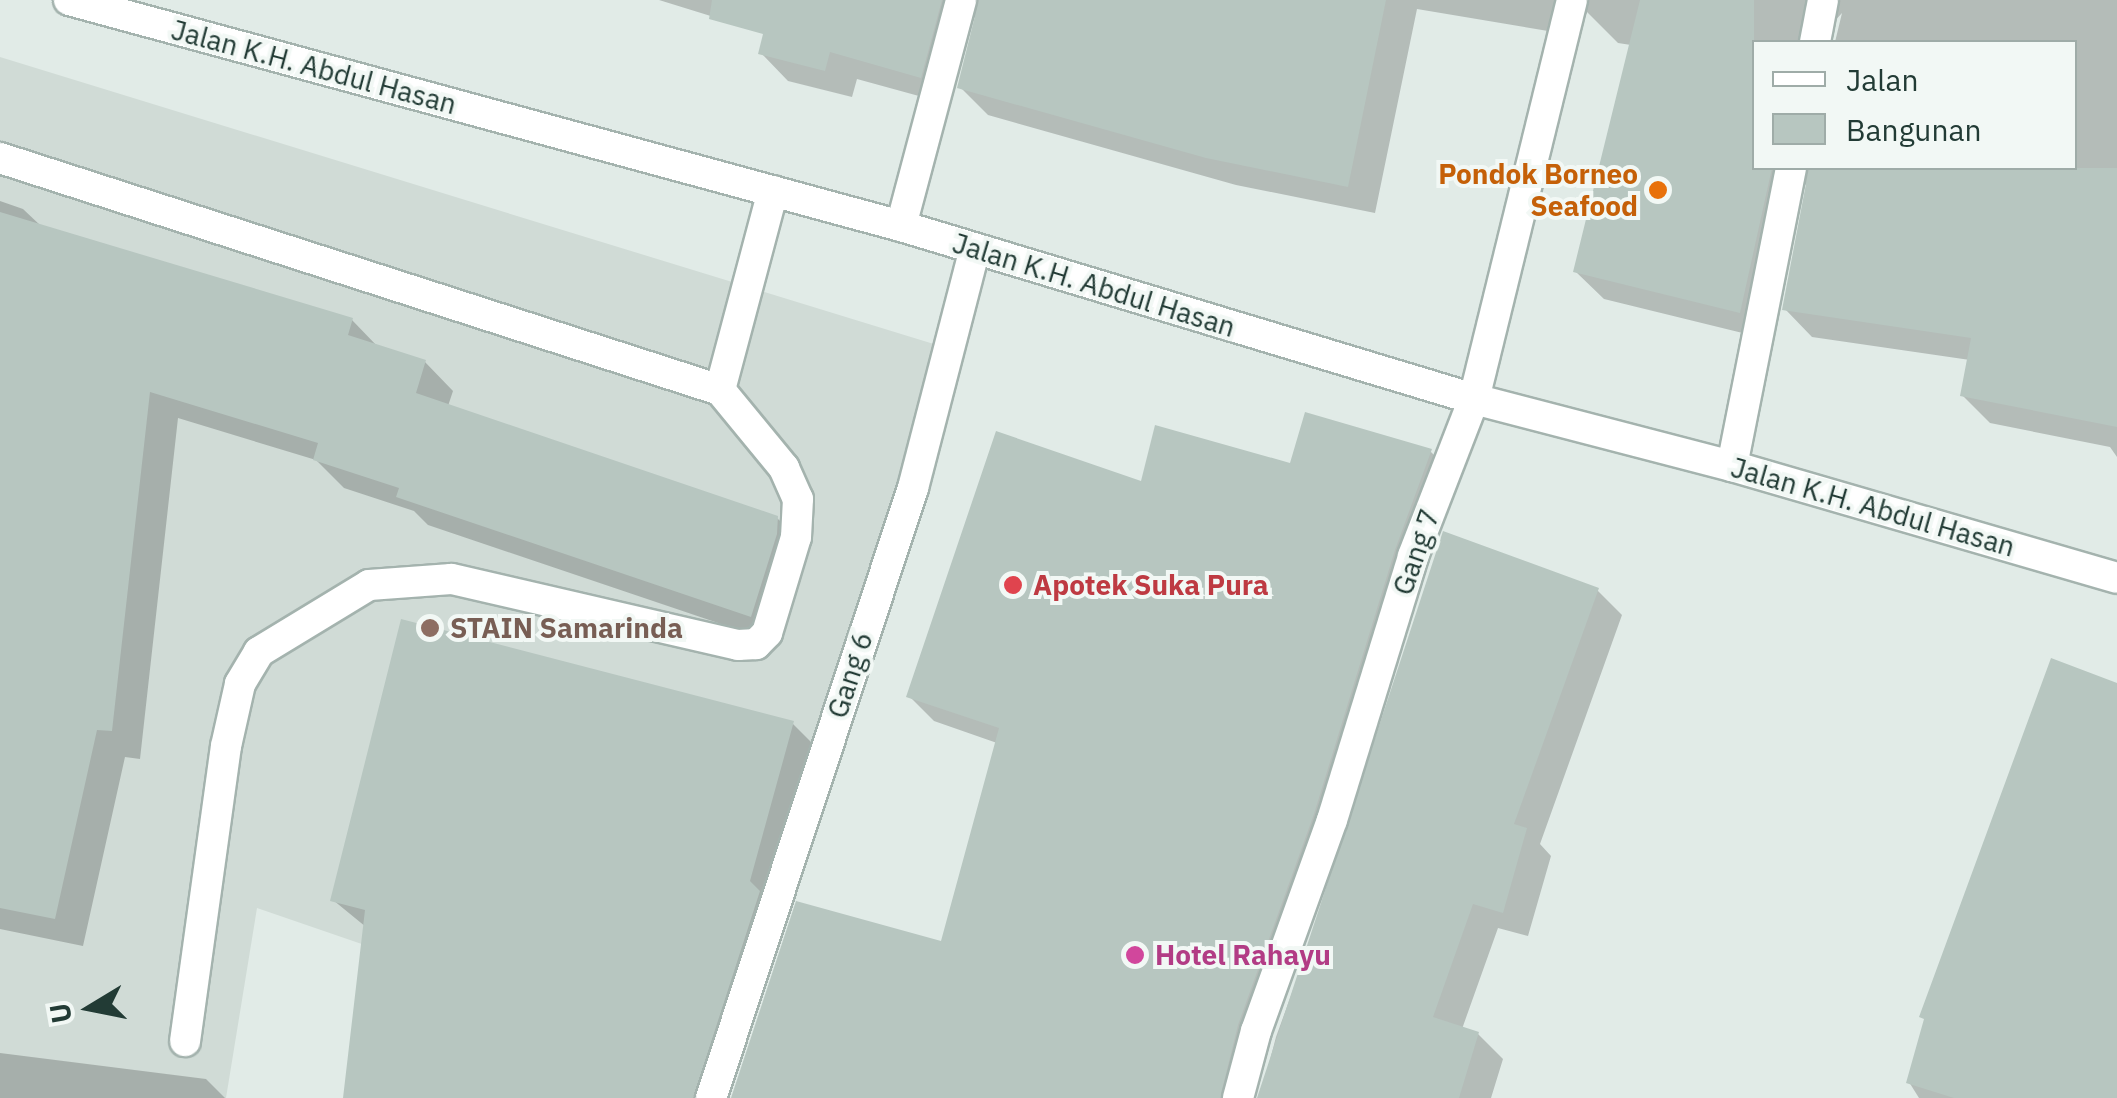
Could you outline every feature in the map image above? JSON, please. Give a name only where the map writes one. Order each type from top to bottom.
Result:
[{"type":"street","name":"Jalan K.H. Abdul Hasan","points":[[69,0],[901,226],[1474,399],[1732,466],[2117,578]]},
{"type":"street","points":[[901,226],[962,0]]},
{"type":"street","name":"Gang 7","points":[[1238,1098],[1256,1032],[1332,820],[1413,556],[1474,399],[1572,0]]},
{"type":"street","points":[[1815,40],[1822,0]]},
{"type":"street","points":[[0,158],[720,390],[784,468],[798,498],[796,537],[767,633],[756,644],[738,645],[452,580],[369,585],[259,652],[240,684],[226,746],[185,1041]]},
{"type":"street","points":[[1732,466],[1791,170]]},
{"type":"street","points":[[720,390],[773,191]]},
{"type":"street","name":"Gang 6","points":[[712,1098],[913,488],[975,249]]},
{"type":"shaded area","name":"STAIN Samarinda","points":[[0,57],[950,349],[720,1067],[257,908],[226,1098],[0,1098]]},
{"type":"building","points":[[712,0],[942,0],[921,78],[830,52],[825,71],[758,54],[763,34],[709,19]]},
{"type":"building","points":[[979,0],[1386,0],[1348,187],[1206,158],[957,88]]},
{"type":"building","points":[[1640,0],[1754,0],[1752,170],[1772,170],[1740,313],[1573,272]]},
{"type":"building","points":[[2117,168],[2117,427],[1960,396],[1971,338],[1782,310],[1809,170]]},
{"type":"building","points":[[0,212],[353,318],[348,335],[426,360],[416,393],[778,516],[777,534],[751,617],[396,497],[399,488],[313,460],[318,443],[150,392],[112,731],[97,730],[55,919],[0,908]]},
{"type":"building","points":[[1305,412],[1432,449],[1395,550],[1314,814],[1238,1025],[1220,1098],[731,1098],[796,901],[941,941],[999,728],[906,697],[996,431],[1141,481],[1155,425],[1290,463]]},
{"type":"building","points":[[1443,531],[1599,588],[1514,824],[1527,828],[1503,913],[1473,904],[1433,1017],[1479,1032],[1459,1098],[1257,1098]]},
{"type":"building","points":[[401,619],[794,721],[750,881],[760,891],[693,1098],[343,1098],[365,910],[330,901]]},
{"type":"building","points":[[2051,658],[2117,683],[2117,1098],[1954,1098],[1906,1083],[1924,1019],[1919,1017]]},
{"type":"place","name":"Pondok Borneo Seafood","points":[[1658,190]]},
{"type":"place","name":"Apotek Suka Pura","points":[[1013,585]]},
{"type":"place","name":"STAIN Samarinda","points":[[430,628]]},
{"type":"place","name":"Hotel Rahayu","points":[[1135,955]]}]
